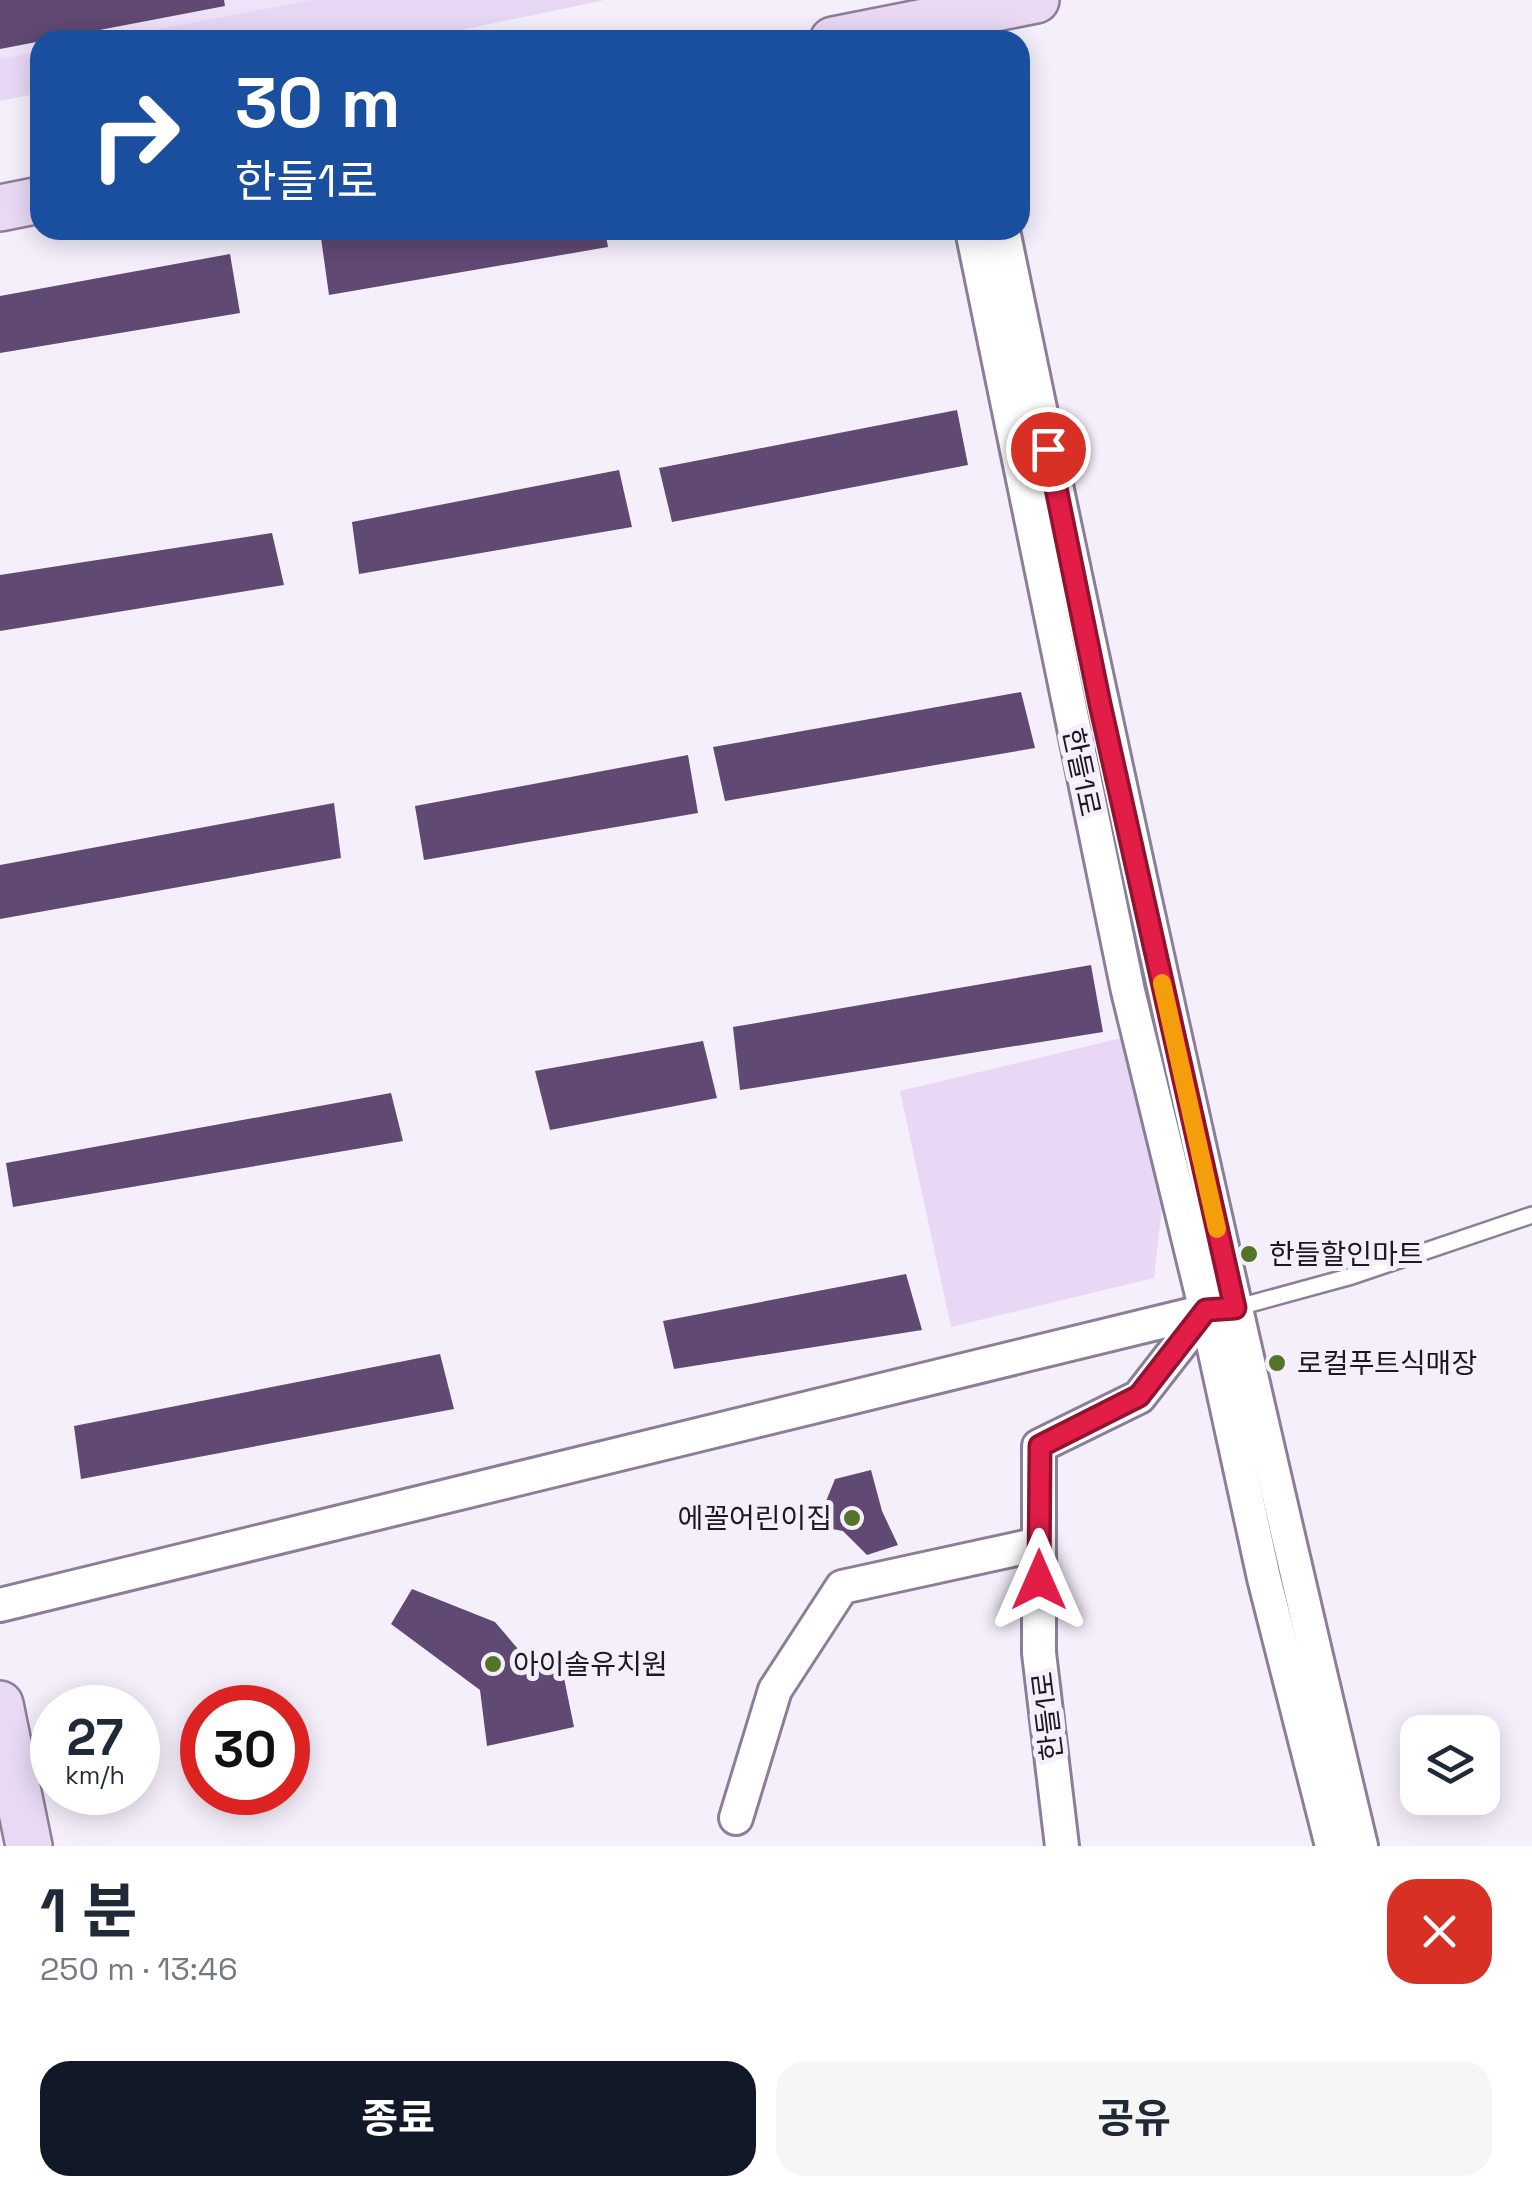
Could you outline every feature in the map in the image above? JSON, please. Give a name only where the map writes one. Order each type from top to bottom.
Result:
[{"type":"street","points":[[903,30],[945,24],[1036,0]]},
{"type":"street","points":[[0,208],[30,202]]},
{"type":"street","name":"한들1로","points":[[974,240],[1128,991],[1220,1309],[1361,1846]]},
{"type":"street","name":"한들1로","points":[[1005,240],[1220,1309],[1264,1578],[1332,1846]]},
{"type":"street","points":[[0,1605],[1220,1309]]},
{"type":"street","name":"한들1로","points":[[1062,1846],[1039,1653],[1040,1446],[1139,1396],[1220,1309]]},
{"type":"street","points":[[736,1818],[775,1690],[842,1587],[1039,1544]]},
{"type":"street","points":[[0,1704],[29,1846]]},
{"type":"lane","points":[[1220,1309],[1352,1276],[1532,1214]]},
{"type":"shaded area","points":[[0,0],[311,0],[152,30],[30,30],[30,53],[0,59]]},
{"type":"shaded area","points":[[311,0],[605,0],[461,30],[152,30]]},
{"type":"shaded area","points":[[30,53],[30,95],[0,101],[0,59]]},
{"type":"shaded area","points":[[1126,1037],[1164,1188],[1154,1278],[951,1327],[900,1091]]},
{"type":"building","points":[[0,0],[224,0],[225,6],[99,30],[30,30],[30,43],[0,49]]},
{"type":"building","points":[[321,240],[607,240],[608,247],[329,295]]},
{"type":"building","points":[[230,254],[240,313],[0,353],[0,296]]},
{"type":"building","points":[[957,410],[968,465],[672,522],[659,468]]},
{"type":"building","points":[[619,470],[632,527],[359,574],[352,522]]},
{"type":"building","points":[[272,533],[284,585],[0,631],[0,575]]},
{"type":"building","points":[[1021,692],[1035,748],[725,801],[713,747]]},
{"type":"building","points":[[688,755],[698,813],[424,860],[415,806]]},
{"type":"building","points":[[334,803],[341,858],[0,919],[0,865]]},
{"type":"building","points":[[1091,965],[1103,1032],[740,1090],[733,1027]]},
{"type":"building","points":[[703,1041],[717,1098],[550,1130],[535,1071]]},
{"type":"building","points":[[391,1093],[403,1141],[13,1207],[6,1163]]},
{"type":"building","points":[[906,1274],[922,1330],[674,1369],[663,1321]]},
{"type":"building","points":[[440,1354],[454,1409],[81,1479],[74,1426]]},
{"type":"building","name":"에꼴어린이집","points":[[871,1470],[882,1511],[898,1545],[867,1555],[843,1531],[816,1526],[835,1479]]},
{"type":"building","name":"아이솔유치원","points":[[412,1589],[495,1622],[518,1649],[564,1678],[574,1727],[487,1746],[480,1690],[391,1624]]},
{"type":"slow traffic","points":[[1162,983],[1217,1229]]},
{"type":"place","name":"한들할인마트","points":[[1249,1254]]},
{"type":"place","name":"로컬푸트식매장","points":[[1277,1363]]},
{"type":"place","name":"에꼴어린이집","points":[[852,1518]]},
{"type":"place","name":"아이솔유치원","points":[[493,1664]]},
{"type":"route","points":[[1039,1580],[1040,1446],[1139,1396],[1206,1310],[1235,1308],[1100,704],[1048,449]]}]
